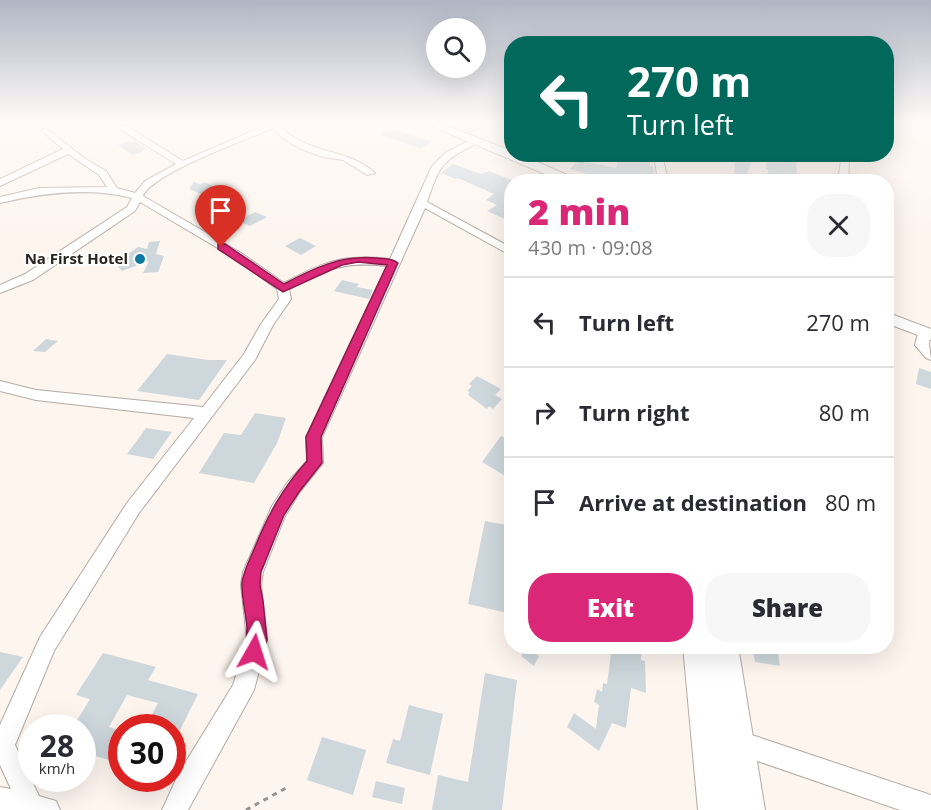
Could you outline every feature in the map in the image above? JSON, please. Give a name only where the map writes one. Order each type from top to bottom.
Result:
[{"type":"highway","points":[[519,162],[550,174]]},
{"type":"highway","points":[[522,162],[551,174]]},
{"type":"highway","points":[[699,654],[716,810]]},
{"type":"highway","points":[[724,654],[747,810]]},
{"type":"main road","points":[[894,313],[929,332]]},
{"type":"main road","points":[[894,319],[929,332]]},
{"type":"street","points":[[0,183],[51,159]]},
{"type":"street","points":[[82,159],[103,173],[113,190]]},
{"type":"street","points":[[174,159],[182,164]]},
{"type":"street","points":[[0,289],[29,277],[131,209],[136,196],[144,186],[194,159]]},
{"type":"street","points":[[346,159],[370,173]]},
{"type":"street","points":[[175,810],[188,782],[243,690],[257,640],[256,612],[251,585],[253,572],[278,512],[293,488],[315,463],[314,437],[422,203],[436,163],[440,159]]},
{"type":"street","points":[[0,200],[39,191],[113,190],[136,196],[237,255],[283,288],[285,299],[267,324],[250,357],[133,508],[47,644],[3,746],[39,808]]},
{"type":"street","points":[[0,193],[13,197]]},
{"type":"street","points":[[422,203],[504,249]]},
{"type":"street","points":[[283,288],[339,263],[358,259],[393,263]]},
{"type":"street","points":[[929,332],[922,345],[931,355]]},
{"type":"street","points":[[0,386],[36,395],[206,413]]},
{"type":"street","points":[[737,742],[931,808]]},
{"type":"street","points":[[0,799],[39,808]]},
{"type":"path","points":[[246,810],[286,788]]},
{"type":"building","points":[[587,162],[616,168],[617,162],[650,162],[654,174],[588,174],[570,169],[575,164]]},
{"type":"building","points":[[735,162],[751,162],[747,174],[734,174]]},
{"type":"building","points":[[766,162],[796,162],[797,174],[767,174],[769,170],[766,169]]},
{"type":"building","points":[[453,164],[481,174],[489,171],[504,177],[504,219],[487,211],[497,205],[486,200],[494,194],[441,173]]},
{"type":"building","points":[[194,182],[200,184],[204,182],[216,187],[211,189],[228,196],[217,201],[189,189]]},
{"type":"building","points":[[255,212],[267,217],[250,226],[238,221]]},
{"type":"building","points":[[300,238],[316,246],[301,255],[285,246]]},
{"type":"building","points":[[160,241],[156,254],[164,256],[158,272],[143,273],[149,261],[122,271],[115,263],[138,247],[147,249],[149,242]]},
{"type":"building","points":[[342,280],[359,284],[353,291],[357,287],[373,290],[369,299],[334,291]]},
{"type":"building","points":[[46,339],[58,341],[45,352],[33,351]]},
{"type":"building","points":[[167,354],[208,360],[227,360],[199,400],[137,391]]},
{"type":"building","points":[[919,368],[931,372],[931,389],[916,384]]},
{"type":"building","points":[[477,376],[501,389],[495,395],[502,399],[493,409],[489,406],[487,409],[468,395],[470,392],[467,391],[472,386],[469,384]]},
{"type":"building","points":[[255,413],[286,418],[277,443],[254,483],[199,473],[224,433],[241,435]]},
{"type":"building","points":[[146,428],[172,432],[153,459],[127,454]]},
{"type":"building","points":[[501,436],[504,437],[504,475],[482,462]]},
{"type":"building","points":[[485,521],[504,525],[504,612],[468,604]]},
{"type":"building","points":[[0,652],[23,657],[0,690]]},
{"type":"building","points":[[103,653],[156,667],[148,680],[198,694],[186,718],[186,714],[152,714],[158,703],[127,695],[116,714],[108,714],[108,760],[96,756],[96,714],[81,714],[90,699],[76,695]]},
{"type":"building","points":[[522,654],[536,654],[539,656],[534,666],[521,656]]},
{"type":"building","points":[[611,654],[641,654],[641,660],[645,661],[646,693],[631,688],[626,728],[612,723],[599,751],[567,727],[574,713],[596,729],[599,705],[594,702],[597,689],[602,692],[603,683],[607,684]]},
{"type":"building","points":[[753,654],[778,654],[780,666],[755,662]]},
{"type":"building","points":[[485,673],[517,680],[502,810],[432,810],[438,775],[468,782]]},
{"type":"building","points":[[409,705],[443,714],[430,775],[386,763],[393,739],[400,741]]},
{"type":"building","points":[[322,737],[366,750],[353,795],[307,780]]},
{"type":"building","points":[[376,781],[405,788],[402,804],[372,797]]},
{"type":"place","name":"Na First Hotel","points":[[140,259]]},
{"type":"route","points":[[221,247],[237,255],[283,288],[339,263],[358,259],[393,263],[314,437],[315,463],[293,488],[278,512],[253,572],[251,585],[257,622],[254,652]]}]
